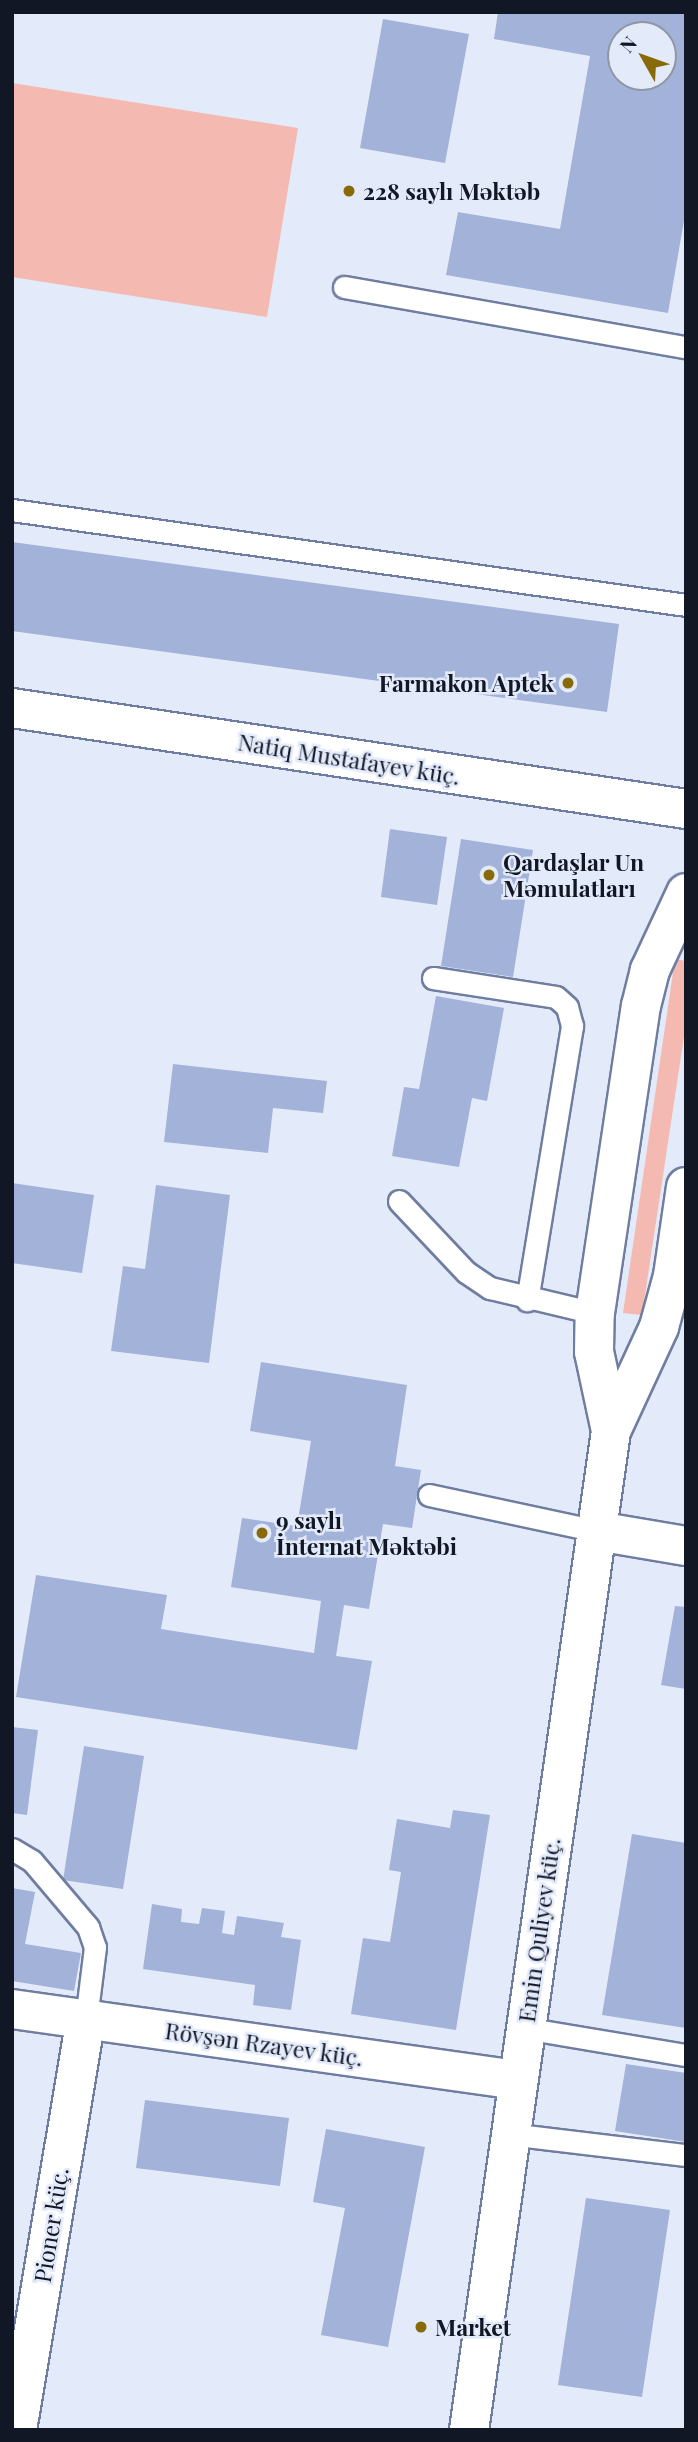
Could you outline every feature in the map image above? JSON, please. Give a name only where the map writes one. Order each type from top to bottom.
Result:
[{"type":"street","name":"Natiq Mustafayev küç.","points":[[12,708],[686,809]]},
{"type":"street","points":[[611,1431],[594,1352],[595,1313],[641,1006],[650,970],[686,893]]},
{"type":"street","points":[[611,1431],[659,1327],[673,1276],[686,1187]]},
{"type":"street","name":"Emin Quliyev küç.","points":[[468,2430],[611,1431]]},
{"type":"street","points":[[597,1531],[686,1546]]},
{"type":"street","name":"Rövşən Rzayev küç.","points":[[12,2009],[517,2080]]},
{"type":"street","name":"Pioner küç.","points":[[17,2430],[86,2019]]},
{"type":"lane","points":[[344,287],[686,347]]},
{"type":"lane","points":[[12,510],[686,605]]},
{"type":"lane","points":[[433,978],[556,998],[567,1007],[572,1026],[527,1300]]},
{"type":"lane","points":[[399,1201],[467,1272],[490,1289],[527,1300],[595,1313]]},
{"type":"lane","points":[[429,1495],[597,1531]]},
{"type":"lane","points":[[12,1849],[32,1861],[88,1927],[95,1948],[86,2019]]},
{"type":"lane","points":[[524,2028],[686,2055]]},
{"type":"lane","points":[[509,2134],[686,2155]]},
{"type":"shaded area","points":[[12,83],[298,128],[267,317],[12,277]]},
{"type":"shaded area","points":[[675,959],[686,961],[686,1023],[642,1315],[623,1313]]},
{"type":"building","points":[[498,12],[686,12],[686,209],[668,313],[446,275],[458,212],[560,229],[590,56],[494,39]]},
{"type":"building","points":[[383,19],[469,34],[445,163],[360,148]]},
{"type":"building","points":[[12,542],[619,624],[607,712],[12,631]]},
{"type":"building","points":[[390,829],[447,837],[437,905],[381,897]]},
{"type":"building","points":[[461,839],[533,850],[513,977],[441,966]]},
{"type":"building","points":[[436,996],[504,1008],[487,1101],[472,1098],[459,1167],[392,1156],[404,1087],[419,1089]]},
{"type":"building","points":[[173,1064],[327,1081],[323,1113],[273,1108],[268,1153],[164,1142]]},
{"type":"building","points":[[12,1183],[94,1195],[82,1273],[12,1263]]},
{"type":"building","points":[[156,1185],[230,1195],[209,1363],[111,1351],[123,1266],[145,1269]]},
{"type":"building","points":[[261,1362],[407,1385],[395,1466],[421,1470],[412,1528],[383,1524],[369,1609],[344,1605],[336,1656],[372,1661],[357,1750],[16,1697],[36,1575],[167,1595],[161,1629],[314,1653],[321,1601],[231,1587],[242,1518],[297,1526],[311,1441],[250,1431]]},
{"type":"building","points":[[675,1606],[686,1607],[686,1689],[661,1685]]},
{"type":"building","points":[[12,1727],[38,1730],[27,1815],[12,1813]]},
{"type":"building","points":[[84,1746],[144,1756],[123,1889],[63,1880]]},
{"type":"building","points":[[453,1810],[490,1815],[456,2030],[351,2014],[363,1938],[390,1942],[401,1872],[389,1870],[397,1819],[450,1828]]},
{"type":"building","points":[[632,1834],[686,1843],[686,2028],[602,2015]]},
{"type":"building","points":[[12,1888],[35,1892],[25,1944],[81,1953],[74,1991],[12,1981]]},
{"type":"building","points":[[152,1904],[182,1909],[181,1922],[199,1924],[202,1908],[225,1911],[222,1933],[234,1935],[237,1916],[284,1923],[281,1937],[301,1940],[291,2010],[253,2005],[255,1985],[143,1969]]},
{"type":"building","points":[[626,2064],[686,2073],[686,2142],[615,2131]]},
{"type":"building","points":[[145,2100],[289,2118],[280,2186],[136,2168]]},
{"type":"building","points":[[326,2129],[425,2147],[388,2347],[321,2335],[345,2208],[313,2202]]},
{"type":"building","points":[[586,2198],[670,2210],[642,2397],[558,2385]]},
{"type":"place","name":"228 saylı Məktəb","points":[[349,191]]},
{"type":"place","name":"Farmakon Aptek","points":[[568,683]]},
{"type":"place","name":"Qardaşlar Un Məmulatları","points":[[489,875]]},
{"type":"place","name":"9 saylı İnternat Məktəbi","points":[[262,1533]]},
{"type":"place","name":"Market","points":[[421,2327]]}]
